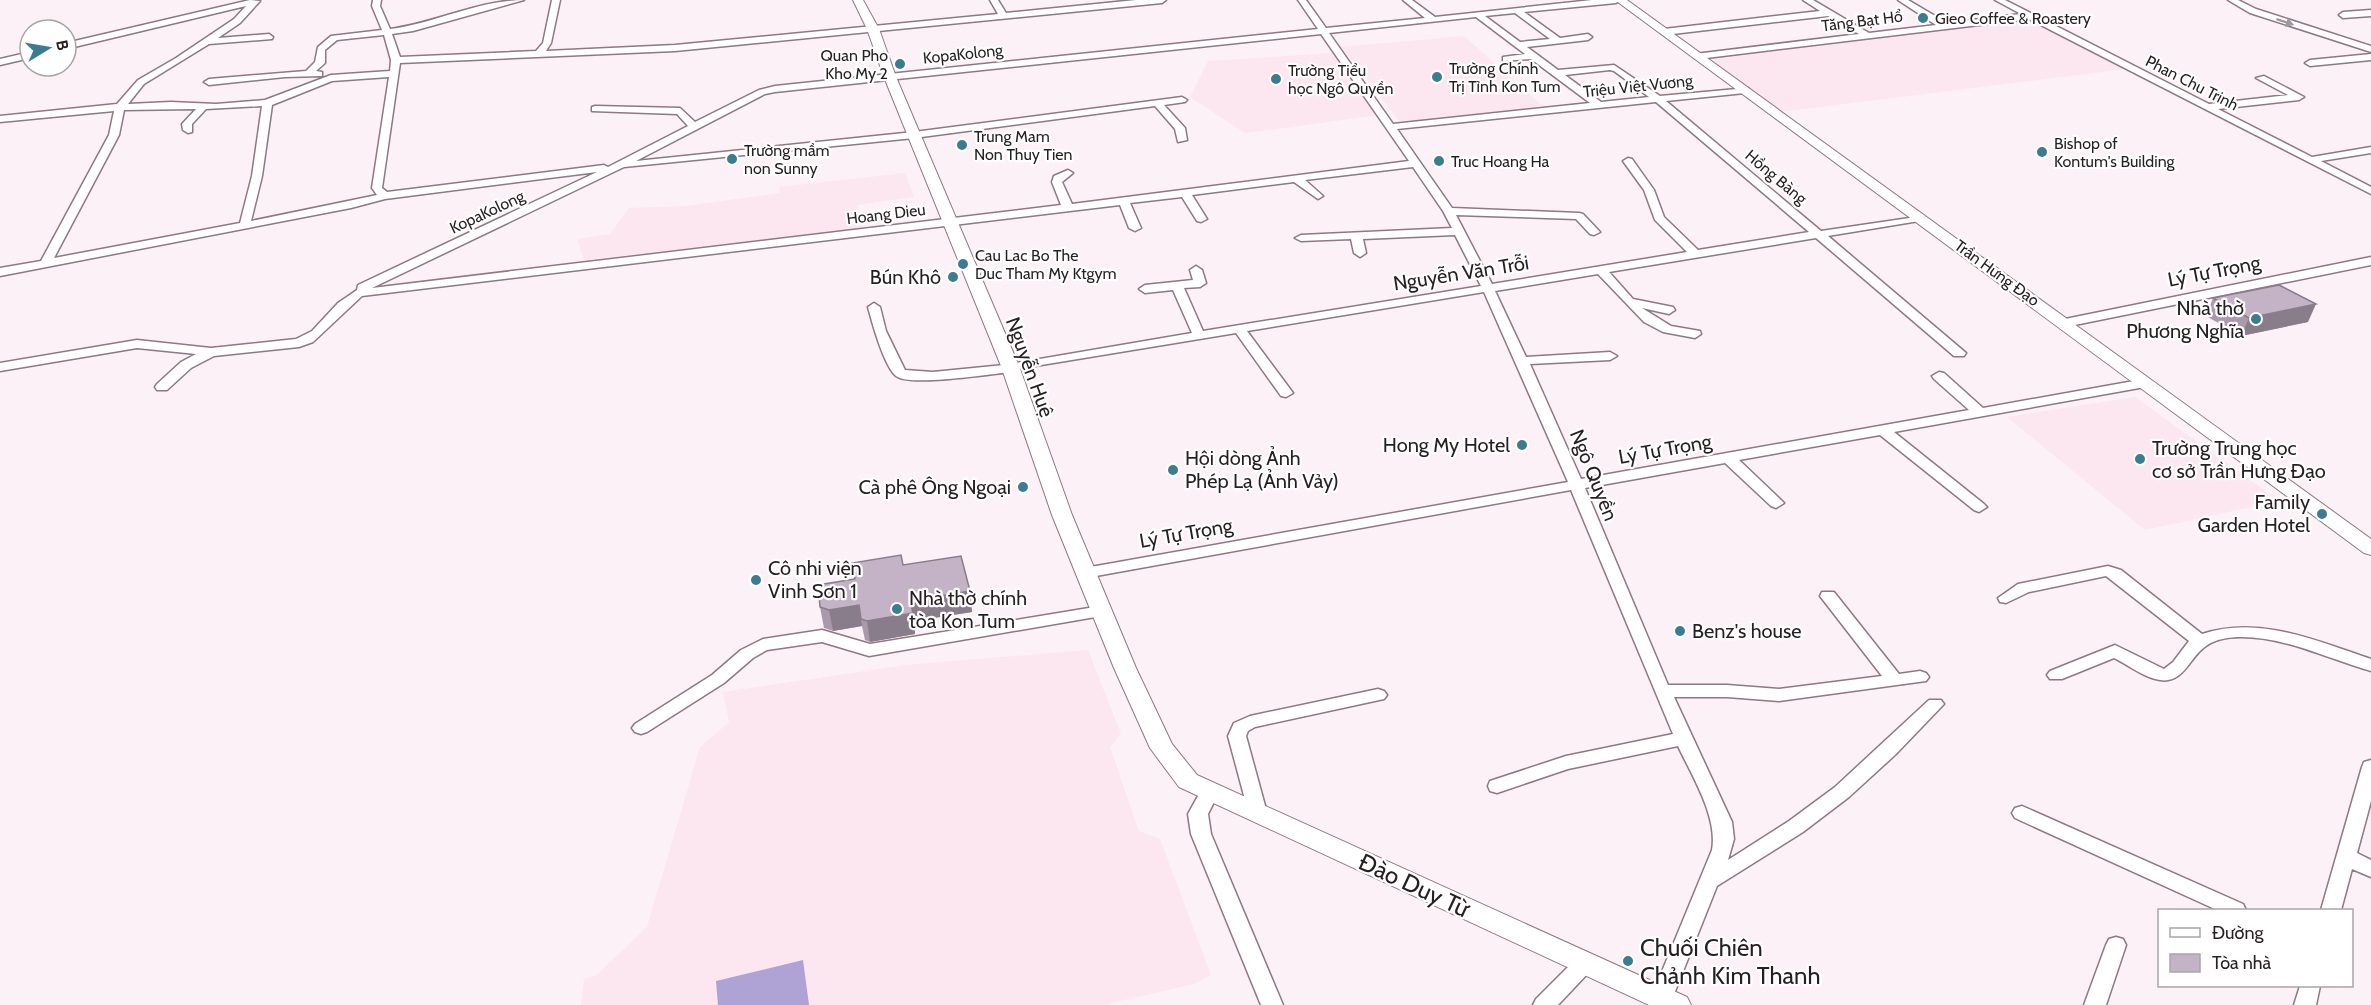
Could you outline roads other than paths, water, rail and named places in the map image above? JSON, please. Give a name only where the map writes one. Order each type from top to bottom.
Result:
[{"type":"street","points":[[46,262],[114,135],[120,107],[141,82],[237,21],[257,0]]},
{"type":"street","points":[[78,43],[257,0]]},
{"type":"street","points":[[377,0],[376,6],[388,33],[396,60],[377,188],[384,196]]},
{"type":"street","points":[[471,0],[482,8]]},
{"type":"street","points":[[309,73],[320,63],[319,58],[325,44],[334,38],[388,33],[520,0]]},
{"type":"street","points":[[539,54],[547,43],[555,0]]},
{"type":"street","name":"Nguyễn Huệ","points":[[858,0],[873,29],[890,77],[1010,367],[1085,573],[1147,719],[1162,748]]},
{"type":"street","points":[[994,0],[1003,15]]},
{"type":"street","points":[[396,60],[685,47],[1162,0]]},
{"type":"street","name":"Ngô Quyền","points":[[1302,0],[1449,211],[1488,288],[1551,424],[1662,691],[1722,822],[1724,839],[1722,850],[1707,883],[1669,1001]]},
{"type":"street","points":[[1407,0],[1433,19]]},
{"type":"street","name":"KopaKolong","points":[[212,352],[299,343],[311,339],[346,300],[359,293],[361,289],[618,166],[762,92],[1322,30],[1618,0]]},
{"type":"street","name":"Trần Hưng Đạo","points":[[1618,0],[2065,322],[2371,549]]},
{"type":"street","points":[[1807,0],[1867,35]]},
{"type":"street","points":[[1902,0],[1945,26]]},
{"type":"street","name":"Phan Chu Trinh","points":[[1999,0],[2371,191]]},
{"type":"street","points":[[2232,0],[2253,11],[2371,49]]},
{"type":"street","points":[[1517,11],[1558,40]]},
{"type":"street","points":[[1664,32],[1828,13]]},
{"type":"street","points":[[2343,15],[2371,13]]},
{"type":"street","points":[[1478,15],[1599,105]]},
{"type":"street","name":"Tăng Bạt Hổ","points":[[1698,56],[2029,16]]},
{"type":"street","points":[[208,40],[269,37]]},
{"type":"street","points":[[1520,45],[1588,37]]},
{"type":"street","points":[[1506,58],[1535,56]]},
{"type":"street","points":[[2310,63],[2371,57]]},
{"type":"street","points":[[0,62],[18,58]]},
{"type":"street","name":"Hồng Bàng","points":[[1556,72],[1614,67],[1658,99],[1959,353]]},
{"type":"street","points":[[209,82],[309,73],[331,78],[394,74]]},
{"type":"street","points":[[0,119],[120,107],[203,107],[267,102],[331,78]]},
{"type":"street","points":[[2206,107],[2299,97],[2261,78]]},
{"type":"street","name":"Triệu Việt Vương","points":[[1392,127],[1745,90]]},
{"type":"street","points":[[0,272],[351,205],[384,196],[618,166],[914,135],[1182,100]]},
{"type":"street","points":[[245,224],[257,176],[267,102]]},
{"type":"street","points":[[1158,104],[1180,128],[1182,140]]},
{"type":"street","points":[[2223,105],[2244,116],[2229,118]]},
{"type":"street","points":[[188,130],[187,124],[203,107]]},
{"type":"street","points":[[595,109],[680,111],[694,127]]},
{"type":"street","points":[[2311,160],[2371,150]]},
{"type":"street","points":[[1628,162],[1648,190],[1659,218],[1695,254]]},
{"type":"street","name":"Hoang Dieu","points":[[359,293],[951,223],[1416,163]]},
{"type":"street","points":[[1068,173],[1058,178],[1057,182],[1068,208]]},
{"type":"street","points":[[1297,179],[1318,196]]},
{"type":"street","points":[[1185,193],[1201,219]]},
{"type":"street","points":[[1124,201],[1136,228]]},
{"type":"street","points":[[1449,211],[1579,216],[1594,232]]},
{"type":"street","name":"Nguyễn Văn Trỗi","points":[[874,307],[880,331],[899,372],[903,375],[933,376],[1010,367],[1919,218]]},
{"type":"street","points":[[1301,238],[1459,231]]},
{"type":"street","points":[[1356,235],[1360,253]]},
{"type":"street","name":"Lý Tự Trọng","points":[[2065,322],[2371,261]]},
{"type":"street","points":[[1145,289],[1200,283],[1196,270]]},
{"type":"street","points":[[1601,270],[1652,322],[1667,329],[1695,334]]},
{"type":"street","points":[[1177,286],[1199,335]]},
{"type":"street","points":[[1630,302],[1669,310]]},
{"type":"street","points":[[1239,329],[1286,393]]},
{"type":"street","points":[[0,367],[136,344],[212,352]]},
{"type":"street","points":[[162,387],[186,366],[212,352]]},
{"type":"street","points":[[1522,362],[1610,356]]},
{"type":"street","points":[[1939,376],[1980,413]]},
{"type":"street","name":"Lý Tự Trọng","points":[[1085,573],[2145,383]]},
{"type":"street","points":[[1882,430],[1979,507]]},
{"type":"street","points":[[1728,458],[1776,503]]},
{"type":"street","points":[[2006,598],[2024,588],[2108,571],[2115,574],[2200,641]]},
{"type":"street","points":[[1828,596],[1895,681]]},
{"type":"street","points":[[641,728],[718,679],[747,654],[774,643],[822,636],[845,640],[869,650],[1101,611]]},
{"type":"street","points":[[2056,675],[2115,651],[2166,675],[2173,672],[2200,641],[2218,634],[2245,630],[2258,631],[2371,665]]},
{"type":"street","points":[[1662,691],[1727,691],[1779,695],[1920,677]]},
{"type":"street","points":[[1257,813],[1237,735],[1240,727],[1250,722],[1378,695]]},
{"type":"street","points":[[1707,883],[1807,819],[1878,762],[1935,704]]},
{"type":"street","points":[[1497,786],[1566,763],[1683,738]]},
{"type":"street","name":"Đào Duy Từ","points":[[1162,748],[1188,781],[1210,792],[1669,1001]]},
{"type":"street","points":[[2331,909],[2371,767]]},
{"type":"street","points":[[1210,792],[1198,814],[1201,834],[1272,1005]]},
{"type":"street","points":[[2022,813],[2234,909]]},
{"type":"street","points":[[2346,857],[2371,869]]},
{"type":"street","points":[[2096,1005],[2116,945]]},
{"type":"street","points":[[1544,1005],[1585,963]]},
{"type":"street","points":[[2305,1005],[2310,987]]},
{"type":"place","name":"Gieo Coffee & Roastery","points":[[1923,18]]},
{"type":"place","name":"Quan Pho Kho My 2","points":[[900,64]]},
{"type":"place","name":"Trường Chính Trị Tỉnh Kon Tum","points":[[1437,77]]},
{"type":"place","name":"Trường Tiểu học Ngô Quyền","points":[[1276,79]]},
{"type":"place","name":"Trung Mam Non Thuy Tien","points":[[962,145]]},
{"type":"place","name":"Bishop of Kontum's Building","points":[[2042,152]]},
{"type":"place","name":"Trường mầm non Sunny","points":[[732,159]]},
{"type":"place","name":"Truc Hoang Ha","points":[[1439,161]]},
{"type":"place","name":"Cau Lac Bo The Duc Tham My Ktgym","points":[[963,264]]},
{"type":"place","name":"Bún Khô","points":[[953,277]]},
{"type":"place","name":"Nhà thờ Phương Nghĩa","points":[[2256,319]]},
{"type":"place","name":"Hong My Hotel","points":[[1522,445]]},
{"type":"place","name":"Trường Trung học cơ sở Trần Hưng Đạo","points":[[2140,459]]},
{"type":"place","name":"Hội dòng Ảnh Phép Lạ (Ảnh Vảy)","points":[[1173,470]]},
{"type":"place","name":"Cà phê Ông Ngoại","points":[[1023,487]]},
{"type":"place","name":"Family Garden Hotel","points":[[2322,514]]},
{"type":"place","name":"Cô nhi viện Vinh Sơn 1","points":[[756,580]]},
{"type":"place","name":"Nhà thờ chính tòa Kon Tum","points":[[897,609]]},
{"type":"place","name":"Benz's house","points":[[1680,631]]},
{"type":"place","name":"Chuối Chiên Chảnh Kim Thanh","points":[[1628,961]]}]
